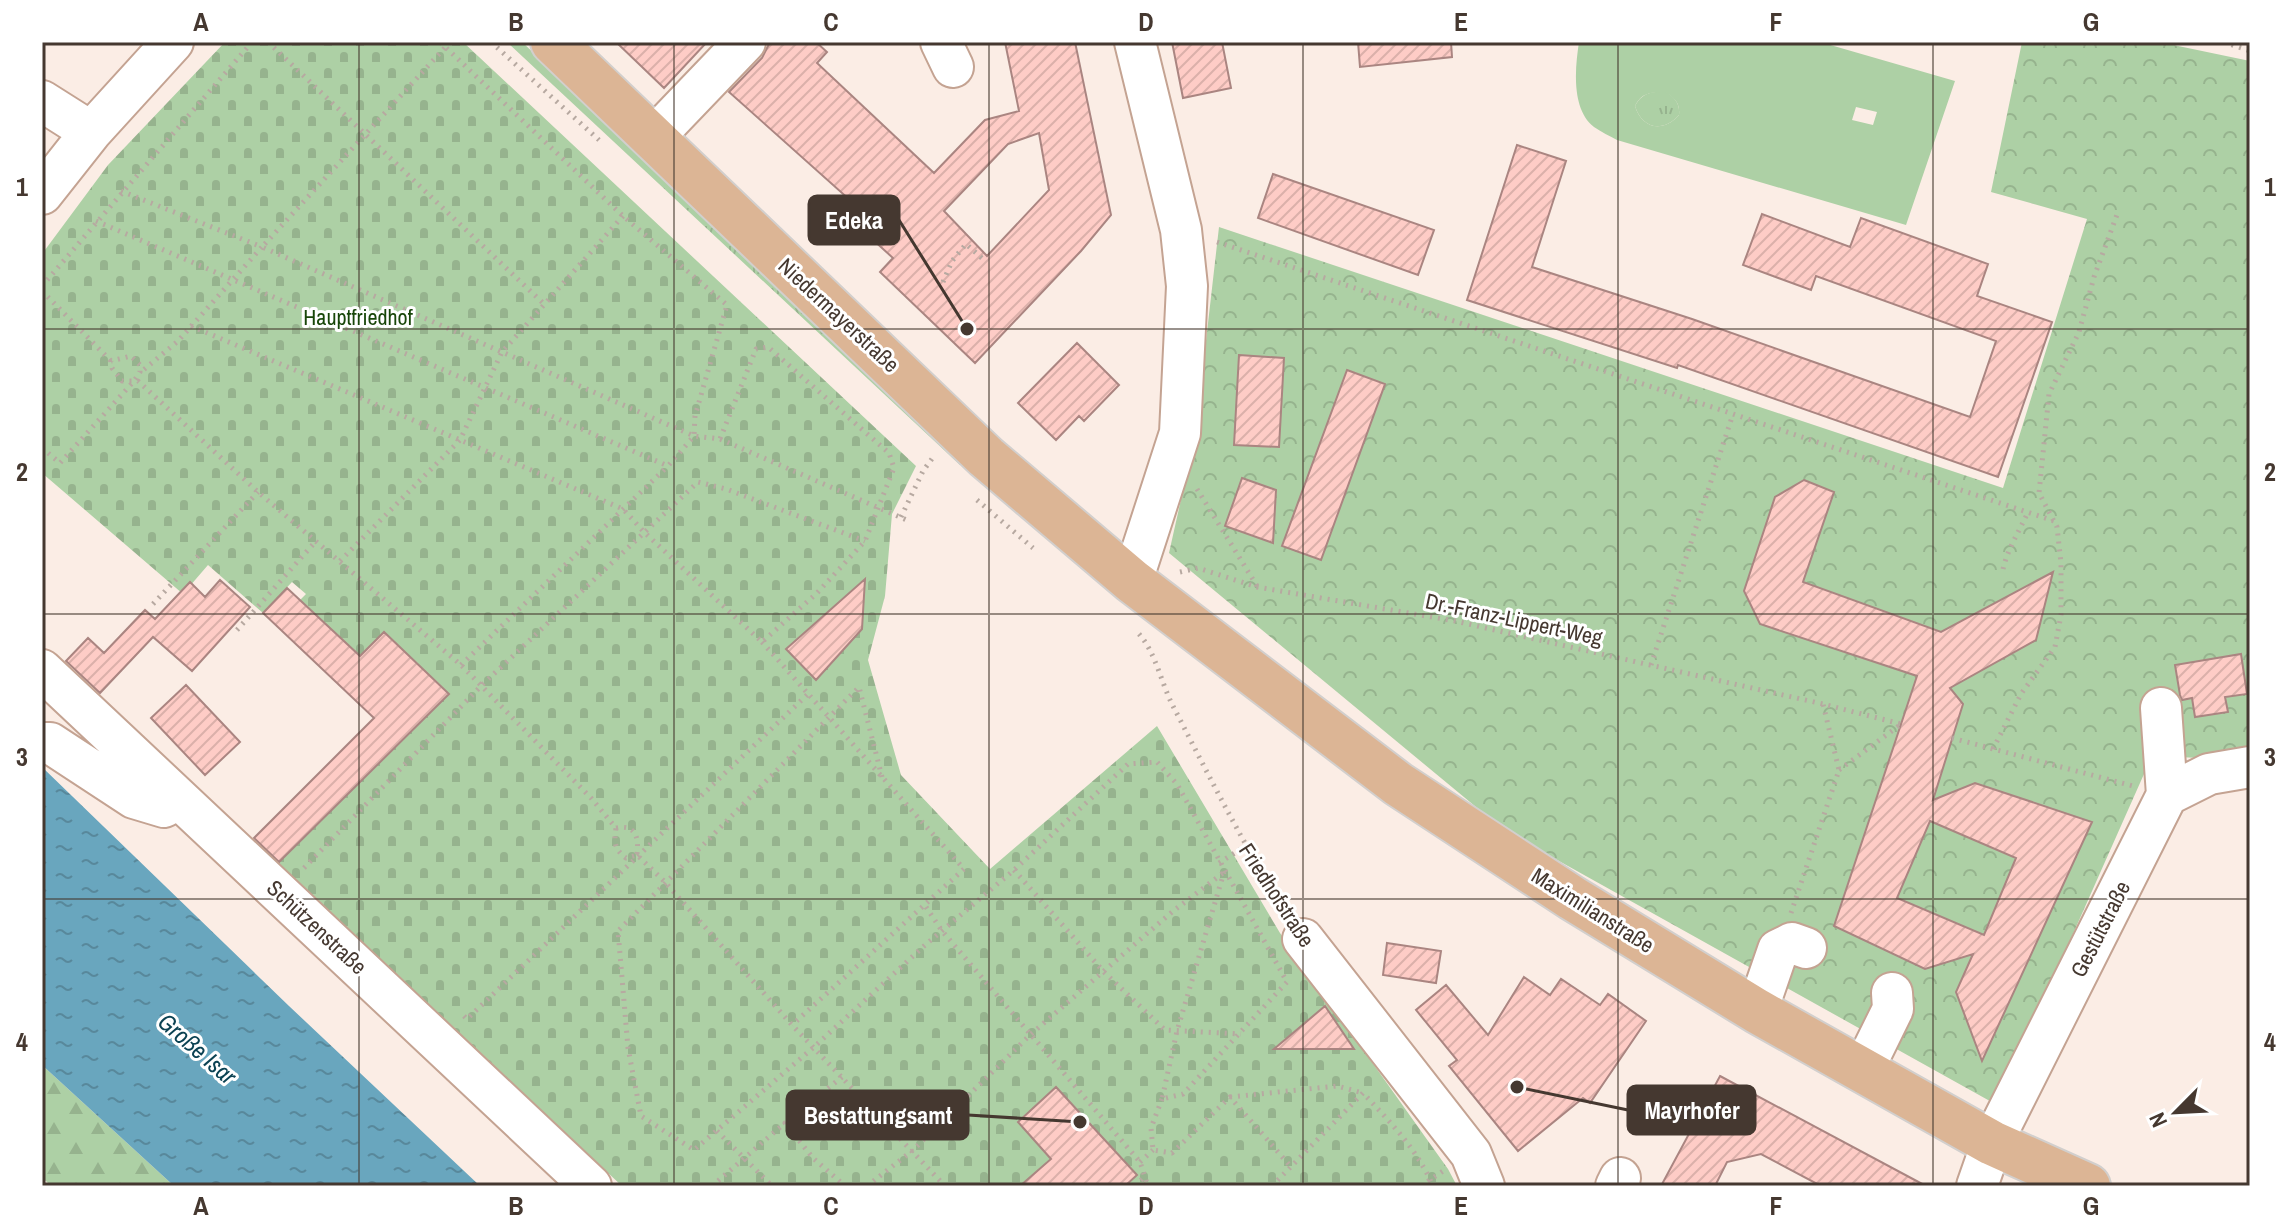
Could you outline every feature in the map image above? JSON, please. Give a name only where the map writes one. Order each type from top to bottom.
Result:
[{"type":"main road","name":"Niedermayerstraße","points":[[558,43],[986,457],[1132,581]]},
{"type":"main road","name":"Maximilianstraße","points":[[1132,581],[1398,784],[1572,898],[1757,1011],[1992,1143],[2088,1186]]},
{"type":"street","points":[[42,194],[91,132],[173,42]]},
{"type":"street","points":[[653,138],[745,42]]},
{"type":"street","points":[[1132,581],[1180,433],[1187,286],[1181,230],[1135,42]]},
{"type":"street","points":[[42,101],[91,132]]},
{"type":"street","name":"Schützenstraße","points":[[42,670],[591,1186]]},
{"type":"street","points":[[2161,708],[2167,795],[2209,774],[2250,767]]},
{"type":"street","points":[[42,743],[50,743],[134,798],[164,807]]},
{"type":"street","name":"Gestütstraße","points":[[1977,1186],[1992,1143],[2167,795]]},
{"type":"street","name":"Friedhofstraße","points":[[1303,939],[1471,1154],[1484,1186]]},
{"type":"street","points":[[1757,1011],[1792,949]]},
{"type":"street","points":[[1863,1070],[1893,1009],[1892,993]]},
{"type":"path","points":[[252,42],[121,191],[42,288],[111,361],[112,368],[122,381],[138,381],[258,492],[482,685],[616,828],[614,841],[618,852],[626,858],[637,855]]},
{"type":"path","points":[[268,42],[544,304]]},
{"type":"path","points":[[2224,42],[2250,51]]},
{"type":"path","points":[[42,448],[60,463],[140,372],[191,326],[233,281],[445,44],[623,216],[727,305],[695,416],[694,436],[668,466],[461,665]]},
{"type":"path","points":[[121,191],[262,247],[694,436],[720,439],[909,521]]},
{"type":"path","points":[[1993,749],[2021,694],[2055,647],[2061,615],[2061,563],[2054,521],[2039,493],[2049,394],[2079,332],[2094,277],[2118,212]]},
{"type":"path","points":[[340,561],[460,440],[502,352],[623,216]]},
{"type":"path","points":[[96,221],[668,466]]},
{"type":"path","points":[[1181,230],[2054,521]]},
{"type":"path","points":[[943,282],[952,261],[966,244],[984,260]]},
{"type":"path","points":[[191,326],[623,509],[762,642],[964,869],[926,907],[792,1025]]},
{"type":"path","points":[[720,439],[756,349],[768,347],[889,453],[894,468],[865,541],[817,593],[762,642]]},
{"type":"path","points":[[111,361],[131,356],[140,365],[140,372]]},
{"type":"path","points":[[1651,665],[1733,414]]},
{"type":"path","points":[[901,517],[923,471],[934,456]]},
{"type":"path","points":[[313,877],[302,866],[482,685],[698,482],[726,489],[865,541]]},
{"type":"path","points":[[1194,483],[1257,587]]},
{"type":"path","points":[[153,604],[258,492]]},
{"type":"path","points":[[2003,569],[2008,547],[2020,531],[2028,512]]},
{"type":"path","points":[[237,630],[316,541]]},
{"type":"path","name":"Dr.-Franz-Lippert-Weg","points":[[1198,568],[1257,587],[1455,621],[1901,724],[1839,770]]},
{"type":"path","name":"Friedhofstraße","points":[[1137,633],[1148,644],[1165,690],[1244,847],[1303,939]]},
{"type":"path","points":[[882,777],[859,687],[664,881],[618,931],[628,1048],[641,1116],[694,1150],[1014,870],[1128,764],[1157,762],[1177,784],[1287,982],[1183,1094],[1162,1099]]},
{"type":"path","points":[[456,1009],[467,1019],[808,694]]},
{"type":"path","points":[[1792,949],[1839,770],[1823,704]]},
{"type":"path","points":[[1952,738],[2167,795]]},
{"type":"path","points":[[616,828],[625,827],[635,832],[639,839],[637,855]]},
{"type":"path","points":[[1219,863],[1244,847]]},
{"type":"path","points":[[637,855],[945,1186]]},
{"type":"path","points":[[1014,870],[1104,972],[1165,1030],[1241,1034]]},
{"type":"path","points":[[867,1186],[912,1151],[1030,1035],[1172,912],[1224,872]]},
{"type":"path","points":[[1153,1150],[1151,1128],[1162,1099],[1177,1031],[1224,872]]},
{"type":"path","points":[[926,907],[942,931],[1140,1162],[1148,1186]]},
{"type":"path","points":[[712,1186],[842,1077]]},
{"type":"path","points":[[1153,1150],[1172,1153],[1230,1097],[1337,1086],[1363,1093],[1403,1135],[1427,1171],[1433,1186]]},
{"type":"path","points":[[1272,1186],[1363,1093]]},
{"type":"path","points":[[1230,1097],[1292,1168]]},
{"type":"path","points":[[807,1105],[825,1129],[846,1139]]},
{"type":"path","points":[[785,1123],[813,1158],[845,1186]]},
{"type":"path","points":[[717,1131],[772,1186]]},
{"type":"path","points":[[1140,1162],[1153,1150]]},
{"type":"path","points":[[1135,1186],[1145,1176]]},
{"type":"green space","name":"Hauptfriedhof","points":[[225,42],[463,42],[916,466],[892,514],[885,596],[868,660],[901,775],[990,869],[1157,726],[1280,933],[1457,1186],[653,1186],[650,1183],[647,1186],[622,1186],[277,864],[449,694],[384,632],[360,656],[300,600],[306,594],[292,582],[263,613],[208,565],[183,594],[42,473],[42,254],[108,165]]},
{"type":"green space","points":[[507,42],[522,42],[902,399],[964,460],[960,465]]},
{"type":"green space","points":[[1579,42],[1820,42],[1955,81],[1906,225],[1617,140],[1594,127],[1581,110],[1576,88]],"holes":[[[1665,92],[1676,101],[1679,115],[1660,126],[1648,124],[1635,106],[1647,94]],[[1856,107],[1877,112],[1873,125],[1852,120]]]},
{"type":"green space","points":[[2022,42],[2159,42],[2250,61],[2250,760],[2152,756],[1997,1105],[1505,831],[1169,553],[1195,437],[1219,227],[2003,488],[2087,219],[1991,192]]},
{"type":"green space","points":[[1665,91],[1676,101],[1679,115],[1660,126],[1648,124],[1635,106],[1647,94]]},
{"type":"green space","points":[[42,1065],[174,1186],[52,1186],[42,1178]]},
{"type":"water","name":"Große Isar","points":[[42,767],[480,1186],[174,1186],[42,1065]]},
{"type":"building","points":[[616,42],[707,42],[664,88]]},
{"type":"building","points":[[770,42],[816,42],[827,52],[817,63],[934,173],[985,120],[1019,111],[1005,42],[1075,42],[1111,215],[975,363],[880,272],[893,258],[850,219],[860,209],[729,92],[762,58]],"holes":[[[1039,133],[1049,190],[987,256],[944,211],[1008,144]]]},
{"type":"building","points":[[1172,42],[1222,42],[1231,88],[1183,98]]},
{"type":"building","points":[[1358,42],[1451,42],[1452,57],[1360,67]]},
{"type":"building","points":[[1517,145],[1566,161],[1532,267],[1692,319],[1970,417],[1996,341],[1816,276],[1811,290],[1743,265],[1762,214],[1850,247],[1861,218],[1988,264],[1977,296],[2052,322],[1998,477],[1678,365],[1677,368],[1467,300]]},
{"type":"building","points":[[1273,174],[1434,230],[1418,275],[1258,218]]},
{"type":"building","points":[[1077,343],[1119,385],[1084,421],[1079,416],[1056,440],[1018,403]]},
{"type":"building","points":[[1239,355],[1284,358],[1279,447],[1234,445]]},
{"type":"building","points":[[1347,370],[1385,384],[1321,560],[1282,546]]},
{"type":"building","points":[[1242,478],[1276,490],[1273,543],[1225,526]]},
{"type":"building","points":[[1804,480],[1834,492],[1803,582],[1941,632],[2053,572],[2036,640],[1950,688],[1963,704],[1933,800],[1975,783],[2092,822],[1982,1061],[1956,992],[1973,954],[1925,969],[1834,926],[1917,676],[1760,624],[1744,591],[1775,497]],"holes":[[[1930,821],[2016,858],[1984,935],[1897,898]]]},
{"type":"building","points":[[865,579],[862,629],[816,680],[786,649]]},
{"type":"building","points":[[220,580],[250,607],[192,671],[153,637],[100,693],[66,661],[88,638],[104,653],[145,610],[155,619],[190,582],[205,597]]},
{"type":"building","points":[[287,588],[360,656],[384,632],[449,694],[279,862],[254,838],[374,718],[263,613]]},
{"type":"building","points":[[2241,654],[2247,694],[2225,697],[2228,712],[2195,717],[2192,698],[2182,700],[2180,695],[2175,665]]},
{"type":"building","points":[[186,685],[240,742],[205,775],[151,718]]},
{"type":"building","points":[[1387,943],[1441,951],[1436,983],[1383,975]]},
{"type":"building","points":[[1524,977],[1550,995],[1561,979],[1600,1005],[1608,994],[1646,1021],[1590,1103],[1583,1098],[1518,1151],[1449,1066],[1457,1060],[1416,1010],[1446,985],[1488,1035]]},
{"type":"building","points":[[1325,1006],[1354,1049],[1274,1049]]},
{"type":"building","points":[[1720,1076],[1926,1186],[1821,1186],[1761,1154],[1727,1162],[1715,1186],[1661,1186]]},
{"type":"building","points":[[1056,1087],[1137,1175],[1125,1186],[1020,1186],[1051,1159],[1018,1122]]},
{"type":"place","name":"Edeka","points":[[967,329]]},
{"type":"place","name":"Mayrhofer","points":[[1517,1087]]},
{"type":"place","name":"Bestattungsamt","points":[[1080,1122]]}]
